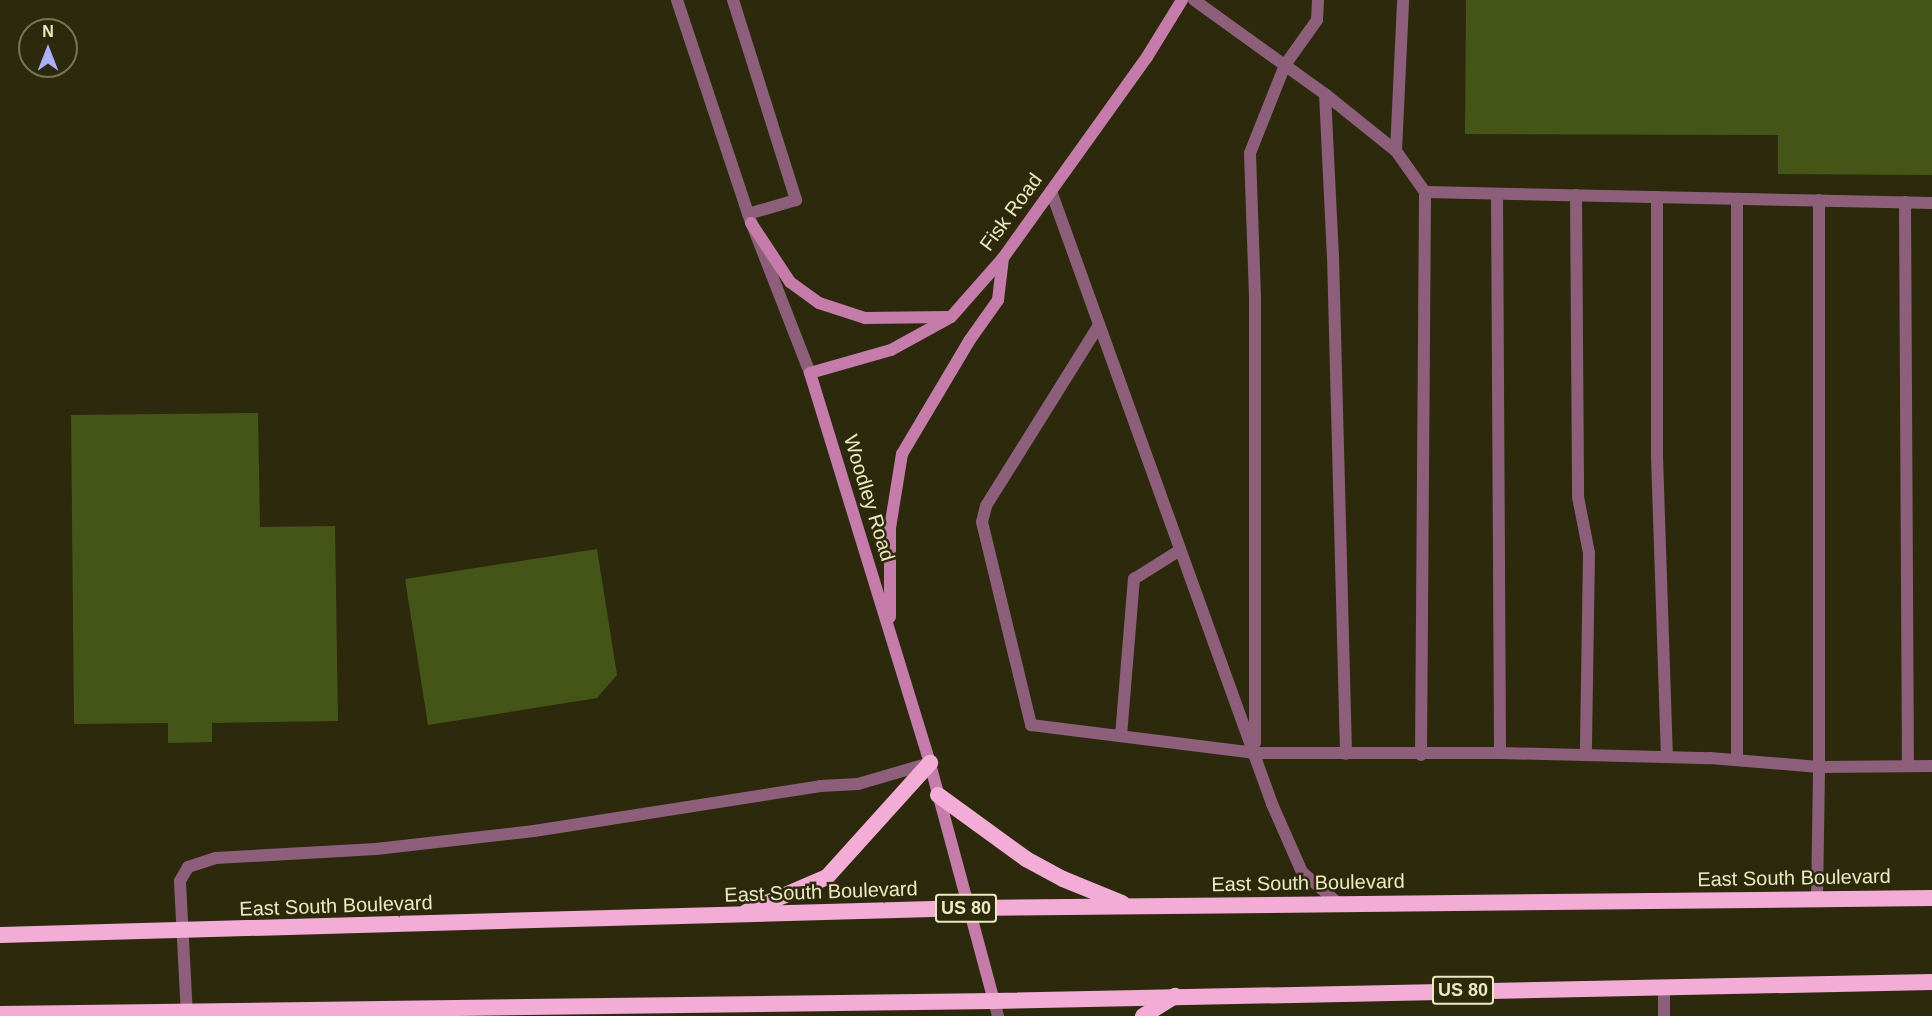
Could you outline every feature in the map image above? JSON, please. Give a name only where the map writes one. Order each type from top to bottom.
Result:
[{"type":"highway","points":[[737,915],[827,878],[930,762]]},
{"type":"highway","points":[[938,795],[1026,860],[1063,879],[1132,906]]},
{"type":"highway","name":"East South Boulevard","points":[[0,935],[969,908],[1932,898]]},
{"type":"highway","name":"US 80","points":[[0,1014],[807,1004],[996,1008],[1176,996],[1932,982]]},
{"type":"highway","points":[[1143,1016],[1176,996]]},
{"type":"highway","points":[[807,1004],[837,1016]]},
{"type":"main road","name":"Fisk Road","points":[[810,373],[891,350],[951,317],[1003,258],[1147,57],[1182,0]]},
{"type":"main road","points":[[749,219],[790,282],[819,303],[865,318],[951,317]]},
{"type":"main road","points":[[890,630],[890,528],[902,454],[969,341],[998,300],[1003,258]]},
{"type":"main road","name":"Woodley Road","points":[[810,373],[930,762],[996,1008]]},
{"type":"street","name":"Woodley Road","points":[[677,0],[749,219],[810,373]]},
{"type":"street","points":[[733,0],[796,200],[749,219]]},
{"type":"street","points":[[1194,0],[1326,94],[1396,150],[1425,192],[1421,755]]},
{"type":"street","points":[[1255,753],[1255,297],[1250,153],[1285,65],[1317,20],[1318,0]]},
{"type":"street","points":[[1396,150],[1402,0]]},
{"type":"street","points":[[1326,94],[1333,256],[1346,754]]},
{"type":"street","points":[[1051,191],[1272,804],[1302,872],[1340,904]]},
{"type":"street","points":[[1425,192],[1932,203]]},
{"type":"street","points":[[1497,194],[1500,753]]},
{"type":"street","points":[[1576,195],[1578,497],[1589,553],[1586,755]]},
{"type":"street","points":[[1657,197],[1657,457],[1666,757]]},
{"type":"street","points":[[1737,199],[1737,760]]},
{"type":"street","points":[[1817,899],[1819,200]]},
{"type":"street","points":[[1905,202],[1908,766]]},
{"type":"street","points":[[1099,326],[986,506],[982,522],[1032,724],[1255,753],[1421,755],[1500,753],[1737,760],[1819,767],[1932,766]]},
{"type":"street","points":[[1121,736],[1134,579],[1180,550]]},
{"type":"street","points":[[187,1013],[180,881],[188,867],[216,858],[376,849],[534,831],[820,786],[858,784],[930,762]]},
{"type":"street","points":[[1664,986],[1664,1016]]},
{"type":"building","points":[[1466,0],[1932,0],[1932,175],[1778,174],[1778,135],[1465,134]]},
{"type":"building","points":[[258,413],[260,527],[335,526],[338,721],[212,723],[212,742],[168,743],[168,723],[74,724],[71,415]]},
{"type":"building","points":[[597,549],[617,675],[597,698],[428,725],[405,579]]}]
